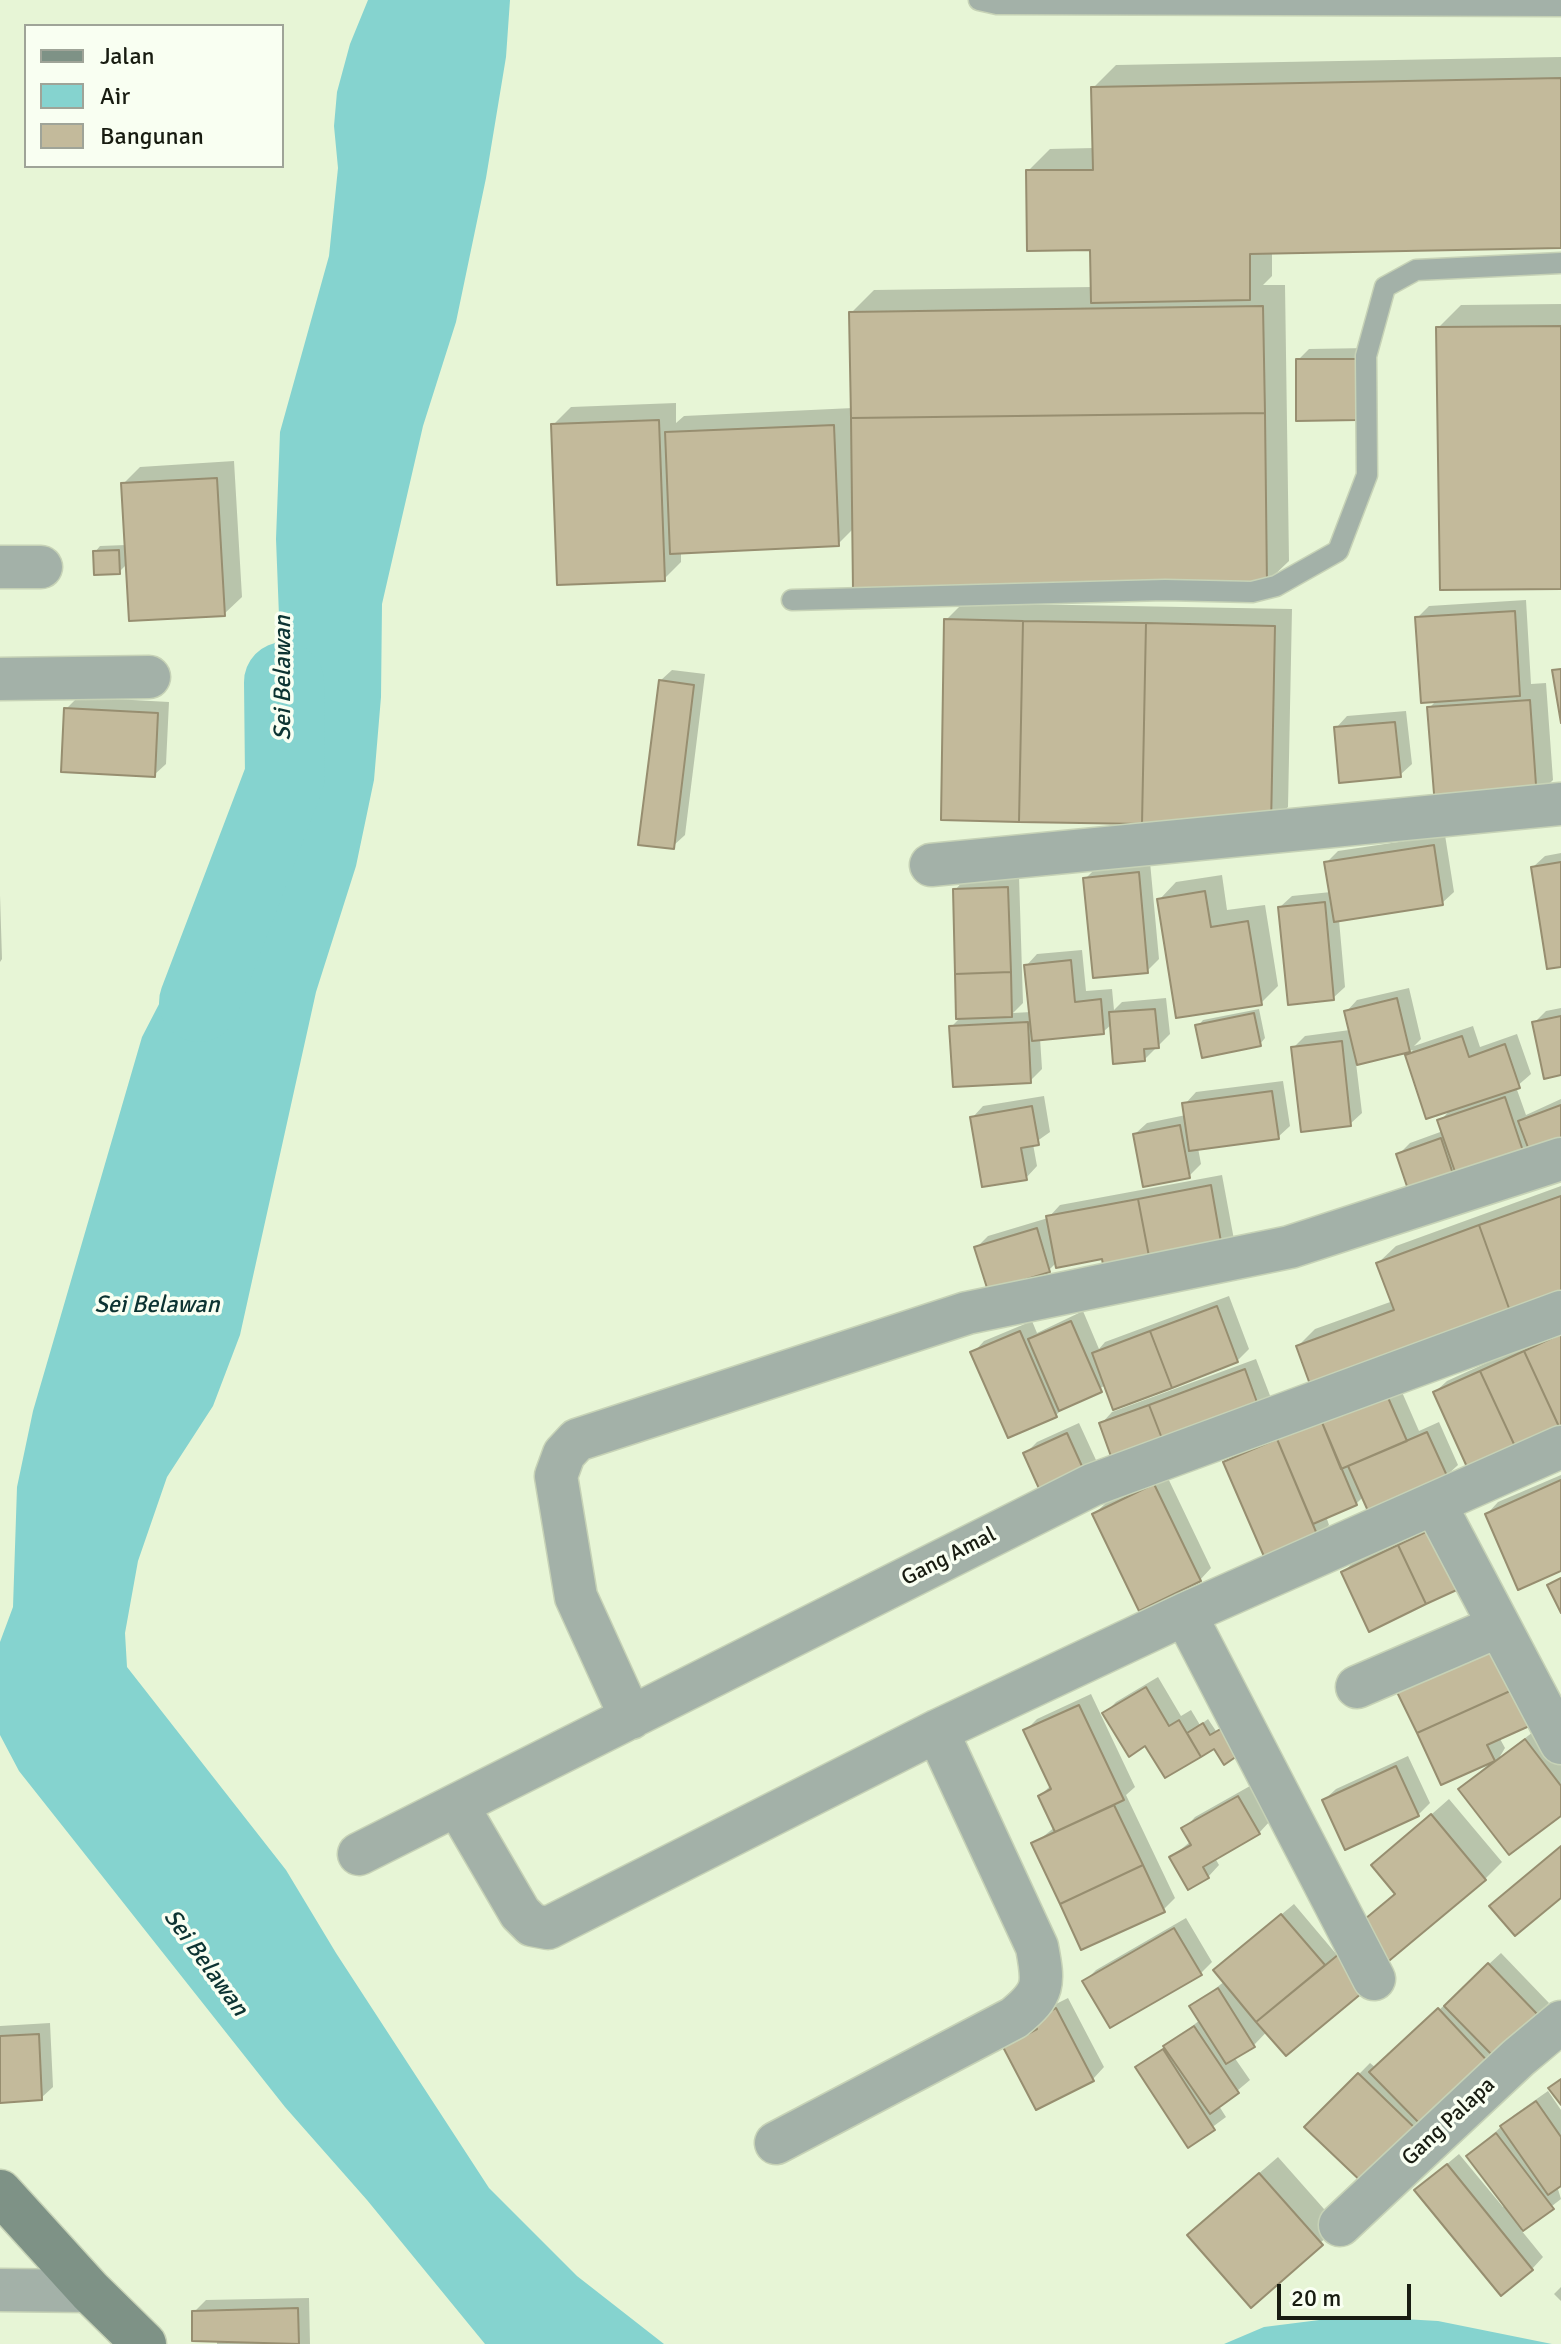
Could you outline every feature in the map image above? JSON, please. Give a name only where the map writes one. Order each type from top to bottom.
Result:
[{"type":"street","points":[[0,567],[41,567]]},
{"type":"street","points":[[0,679],[149,677]]},
{"type":"street","points":[[931,865],[1561,804]]},
{"type":"street","points":[[631,1718],[576,1597],[556,1476],[564,1454],[577,1440],[967,1313],[1290,1247],[1561,1159]]},
{"type":"street","name":"Gang Amal","points":[[359,1854],[1092,1485],[1561,1312]]},
{"type":"street","points":[[457,1805],[520,1913],[532,1925],[548,1928],[937,1731],[1185,1614],[1561,1447]]},
{"type":"street","points":[[1435,1504],[1561,1743]]},
{"type":"street","points":[[1185,1614],[1374,1979]]},
{"type":"street","points":[[1357,1687],[1499,1626]]},
{"type":"street","points":[[776,2143],[1014,2018],[1036,2000],[1042,1974],[1037,1947],[937,1731]]},
{"type":"street","name":"Gang Palapa","points":[[1340,2225],[1518,2058],[1561,2022]]},
{"type":"street","points":[[0,2192],[90,2291],[144,2344]]},
{"type":"street","points":[[0,2290],[90,2291]]},
{"type":"lane","points":[[979,0],[997,4],[1561,6]]},
{"type":"lane","points":[[792,600],[1165,590],[1252,592],[1276,586],[1338,551],[1367,475],[1366,356],[1385,287],[1416,270],[1561,263]]},
{"type":"water","name":"Sei Belawan","points":[[368,0],[510,0],[506,57],[486,178],[456,322],[423,426],[382,604],[381,697],[374,780],[356,866],[316,992],[240,1335],[213,1406],[167,1477],[138,1561],[125,1633],[127,1667],[286,1870],[336,1953],[489,2188],[577,2276],[664,2344],[485,2344],[367,2200],[285,2107],[19,1771],[0,1735],[0,1642],[13,1607],[17,1487],[33,1411],[142,1037],[172,979],[256,878],[278,819],[283,719],[276,539],[280,432],[329,256],[338,168],[334,126],[337,92],[350,44]]},
{"type":"water","points":[[1351,2316],[1438,2321],[1552,2344],[1224,2344],[1264,2327]]},
{"type":"building","points":[[1561,78],[1561,248],[1250,254],[1250,300],[1091,303],[1090,250],[1027,251],[1026,170],[1093,170],[1091,87]]},
{"type":"building","points":[[1263,306],[1265,413],[851,418],[849,312]]},
{"type":"building","points":[[1561,326],[1561,589],[1440,590],[1436,327]]},
{"type":"building","points":[[1296,359],[1357,359],[1358,420],[1296,421]]},
{"type":"building","points":[[1265,413],[1267,585],[853,591],[851,418]]},
{"type":"building","points":[[659,420],[665,581],[557,585],[551,424]]},
{"type":"building","points":[[834,425],[839,546],[670,554],[665,432]]},
{"type":"building","points":[[217,478],[225,616],[129,621],[121,483]]},
{"type":"building","points":[[119,550],[120,574],[94,575],[93,551]]},
{"type":"building","points":[[1515,611],[1520,696],[1421,703],[1415,617]]},
{"type":"building","points":[[944,619],[1023,621],[1019,822],[941,820]]},
{"type":"building","points":[[1023,621],[1146,623],[1142,824],[1019,822]]},
{"type":"building","points":[[1146,623],[1275,626],[1271,826],[1142,824]]},
{"type":"building","points":[[1561,669],[1561,723],[1552,670]]},
{"type":"building","points":[[659,680],[694,685],[674,849],[638,845]]},
{"type":"building","points":[[1530,700],[1537,799],[1435,806],[1427,707]]},
{"type":"building","points":[[64,708],[158,713],[155,777],[61,772]]},
{"type":"building","points":[[1395,722],[1401,777],[1339,783],[1334,727]]},
{"type":"building","points":[[1434,845],[1443,905],[1334,922],[1324,862]]},
{"type":"building","points":[[1561,862],[1561,967],[1547,969],[1531,867]]},
{"type":"building","points":[[1139,872],[1148,973],[1093,978],[1083,878]]},
{"type":"building","points":[[1008,887],[1011,972],[955,974],[953,889]]},
{"type":"building","points":[[1205,891],[1211,927],[1248,921],[1262,1005],[1176,1018],[1157,899]]},
{"type":"building","points":[[1325,902],[1334,1000],[1288,1005],[1278,907]]},
{"type":"building","points":[[1071,960],[1075,1002],[1101,999],[1104,1034],[1032,1041],[1024,965]]},
{"type":"building","points":[[1011,972],[1012,1017],[956,1019],[955,974]]},
{"type":"building","points":[[1397,998],[1410,1052],[1357,1065],[1344,1011]]},
{"type":"building","points":[[1155,1009],[1159,1048],[1144,1049],[1145,1061],[1113,1064],[1109,1012]]},
{"type":"building","points":[[1254,1013],[1261,1046],[1202,1058],[1195,1025]]},
{"type":"building","points":[[1561,1016],[1561,1075],[1544,1079],[1532,1022]]},
{"type":"building","points":[[1028,1022],[1031,1083],[953,1087],[949,1026]]},
{"type":"building","points":[[1462,1036],[1469,1057],[1505,1044],[1520,1088],[1426,1119],[1405,1055]]},
{"type":"building","points":[[1342,1041],[1351,1126],[1301,1132],[1291,1047]]},
{"type":"building","points":[[1272,1091],[1279,1139],[1189,1151],[1182,1103]]},
{"type":"building","points":[[1505,1097],[1528,1166],[1461,1189],[1437,1120]]},
{"type":"building","points":[[1561,1105],[1561,1156],[1535,1166],[1518,1121]]},
{"type":"building","points":[[1032,1106],[1039,1145],[1021,1148],[1027,1180],[982,1187],[970,1117]]},
{"type":"building","points":[[1180,1125],[1190,1178],[1143,1187],[1133,1134]]},
{"type":"building","points":[[1441,1138],[1457,1186],[1412,1201],[1396,1154]]},
{"type":"building","points":[[1211,1185],[1224,1259],[1152,1272],[1138,1199]]},
{"type":"building","points":[[1561,1196],[1561,1309],[1515,1325],[1479,1225]]},
{"type":"building","points":[[1138,1199],[1152,1272],[1106,1281],[1102,1259],[1056,1268],[1046,1216]]},
{"type":"building","points":[[1479,1225],[1515,1325],[1315,1398],[1296,1346],[1394,1310],[1376,1263]]},
{"type":"building","points":[[1037,1228],[1050,1272],[988,1291],[974,1247]]},
{"type":"building","points":[[1217,1306],[1238,1362],[1172,1388],[1150,1331]]},
{"type":"building","points":[[1071,1321],[1102,1392],[1059,1411],[1028,1339]]},
{"type":"building","points":[[1020,1331],[1057,1417],[1008,1438],[970,1352]]},
{"type":"building","points":[[1150,1331],[1172,1388],[1113,1410],[1092,1353]]},
{"type":"building","points":[[1561,1334],[1561,1431],[1524,1351]]},
{"type":"building","points":[[1524,1351],[1561,1431],[1520,1457],[1480,1371]]},
{"type":"building","points":[[1245,1369],[1263,1419],[1168,1454],[1149,1405]]},
{"type":"building","points":[[1480,1371],[1520,1457],[1472,1478],[1433,1392]]},
{"type":"building","points":[[1386,1393],[1407,1441],[1341,1469],[1321,1420]]},
{"type":"building","points":[[1149,1405],[1168,1454],[1117,1473],[1099,1423]]},
{"type":"building","points":[[1321,1420],[1357,1505],[1313,1524],[1277,1439]]},
{"type":"building","points":[[1427,1432],[1448,1478],[1372,1520],[1348,1466]]},
{"type":"building","points":[[1067,1433],[1090,1484],[1046,1504],[1023,1453]]},
{"type":"building","points":[[1277,1439],[1319,1539],[1266,1561],[1223,1462]]},
{"type":"building","points":[[1561,1480],[1561,1571],[1518,1590],[1485,1514]]},
{"type":"building","points":[[1154,1484],[1201,1581],[1139,1611],[1092,1514]]},
{"type":"building","points":[[1443,1524],[1472,1583],[1426,1604],[1398,1545]]},
{"type":"building","points":[[1398,1545],[1426,1604],[1369,1632],[1341,1572]]},
{"type":"building","points":[[1561,1578],[1561,1613],[1547,1585]]},
{"type":"building","points":[[1498,1642],[1519,1687],[1417,1733],[1395,1688]]},
{"type":"building","points":[[1146,1687],[1169,1726],[1179,1720],[1201,1757],[1165,1778],[1145,1746],[1129,1757],[1102,1713]]},
{"type":"building","points":[[1519,1687],[1536,1723],[1487,1745],[1495,1761],[1441,1785],[1417,1733]]},
{"type":"building","points":[[1079,1705],[1124,1800],[1055,1832],[1038,1796],[1051,1789],[1023,1730]]},
{"type":"building","points":[[1203,1723],[1210,1735],[1224,1727],[1240,1754],[1224,1765],[1214,1749],[1201,1757],[1187,1733]]},
{"type":"building","points":[[1525,1739],[1561,1786],[1561,1816],[1509,1855],[1458,1789]]},
{"type":"building","points":[[1396,1766],[1419,1816],[1345,1850],[1322,1800]]},
{"type":"building","points":[[1238,1796],[1260,1834],[1203,1867],[1209,1878],[1188,1890],[1169,1857],[1191,1845],[1181,1828]]},
{"type":"building","points":[[1114,1805],[1143,1865],[1060,1904],[1031,1843]]},
{"type":"building","points":[[1431,1814],[1486,1880],[1384,1965],[1353,1929],[1395,1894],[1371,1865]]},
{"type":"building","points":[[1561,1846],[1561,1898],[1515,1936],[1489,1906]]},
{"type":"building","points":[[1143,1865],[1165,1912],[1081,1950],[1060,1904]]},
{"type":"building","points":[[1281,1914],[1325,1965],[1256,2022],[1213,1970]]},
{"type":"building","points":[[1174,1928],[1202,1975],[1110,2028],[1082,1981]]},
{"type":"building","points":[[1339,1954],[1368,1988],[1286,2056],[1256,2022]]},
{"type":"building","points":[[1488,1963],[1539,2016],[1495,2058],[1444,2006]]},
{"type":"building","points":[[1218,1988],[1255,2047],[1226,2064],[1189,2006]]},
{"type":"building","points":[[1056,2008],[1094,2081],[1036,2110],[1003,2047],[1037,2029],[1032,2020]]},
{"type":"building","points":[[1438,2008],[1493,2067],[1426,2130],[1369,2072]]},
{"type":"building","points":[[1194,2026],[1239,2093],[1210,2114],[1163,2046]]},
{"type":"building","points":[[39,2034],[42,2100],[0,2103],[0,2036]]},
{"type":"building","points":[[1163,2049],[1215,2130],[1188,2148],[1135,2067]]},
{"type":"building","points":[[1358,2073],[1420,2133],[1367,2187],[1304,2127]]},
{"type":"building","points":[[1561,2079],[1561,2105],[1548,2088]]},
{"type":"building","points":[[1536,2101],[1561,2137],[1561,2186],[1548,2195],[1500,2126]]},
{"type":"building","points":[[1496,2133],[1554,2209],[1523,2231],[1466,2156]]},
{"type":"building","points":[[1447,2164],[1533,2270],[1501,2296],[1414,2190]]},
{"type":"building","points":[[1259,2173],[1323,2245],[1251,2308],[1187,2235]]},
{"type":"building","points":[[298,2308],[299,2344],[192,2341],[192,2311]]},
{"type":"waterway","name":"Sei Belawan","points":[[199,1002],[285,776],[284,682]]}]
